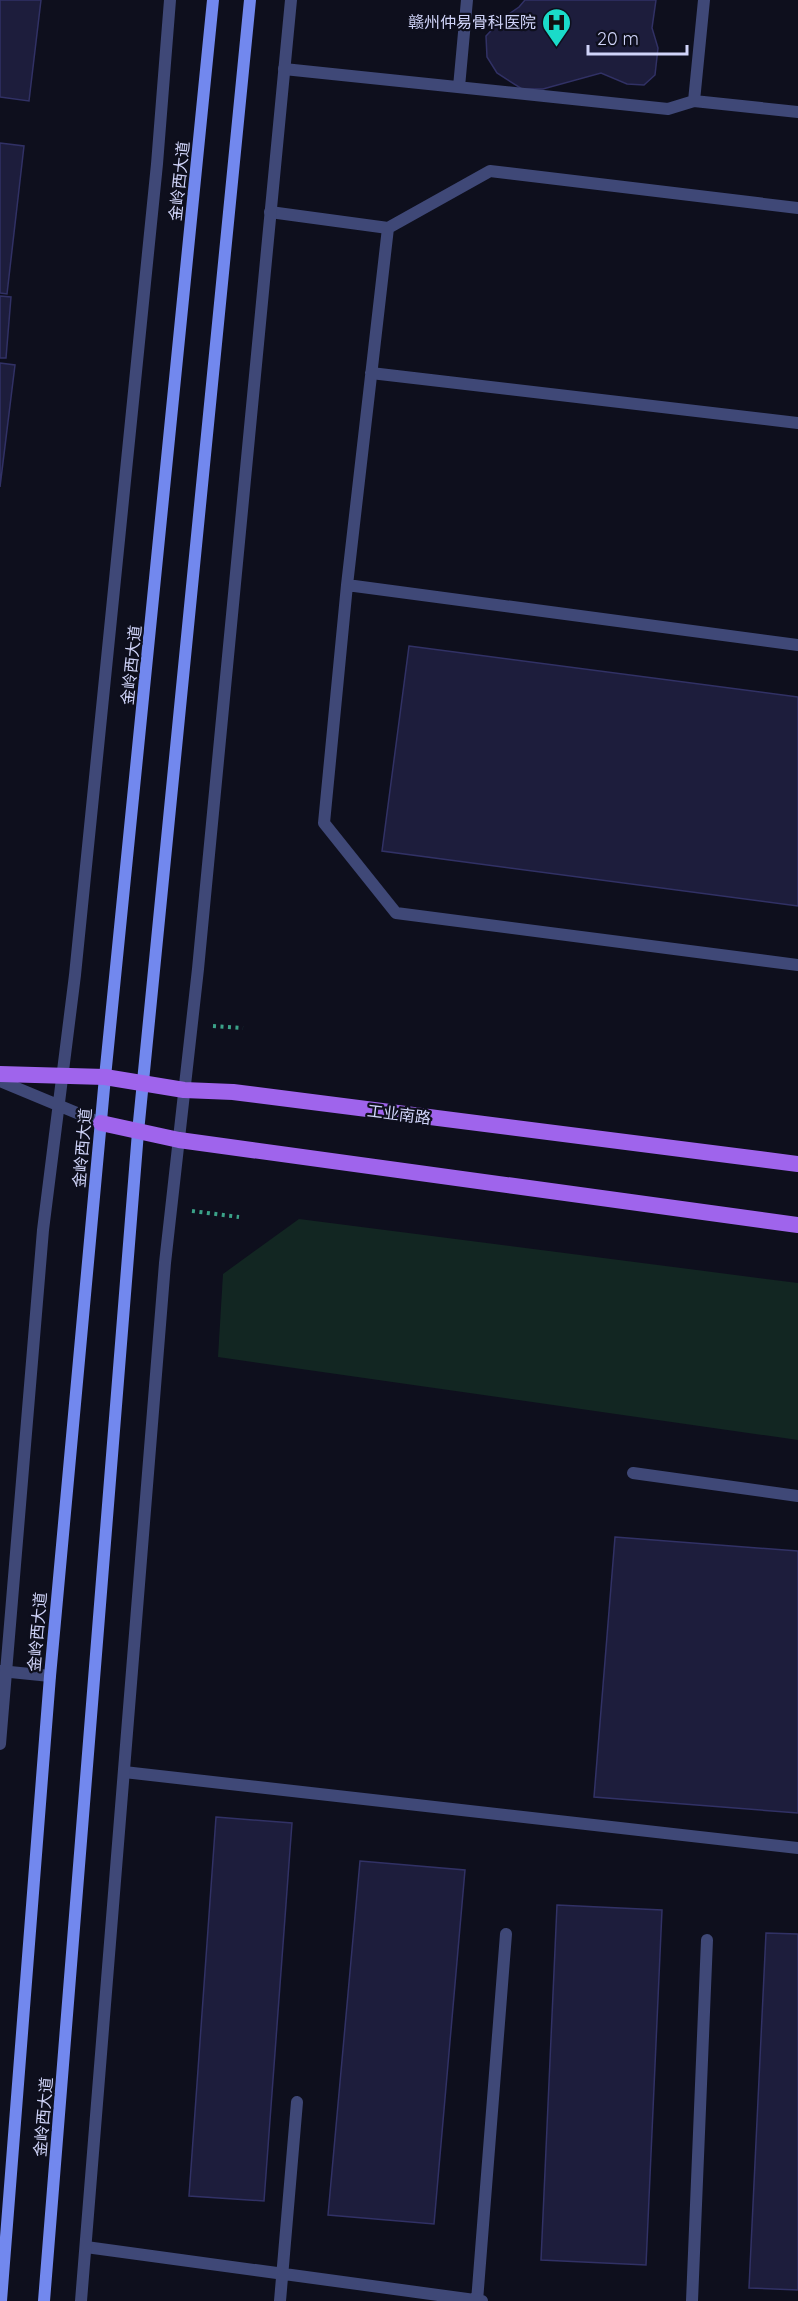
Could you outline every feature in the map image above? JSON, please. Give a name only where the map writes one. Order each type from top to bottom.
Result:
[{"type":"main road","name":"金岭西大道","points":[[1,2301],[50,1676],[100,1124],[213,0]]},
{"type":"main road","name":"金岭西大道","points":[[44,2301],[138,1132],[250,0]]},
{"type":"main road","name":"工业南路","points":[[0,1074],[105,1077],[184,1090],[233,1092],[798,1164]]},
{"type":"main road","points":[[100,1124],[179,1140],[798,1225]]},
{"type":"street","points":[[0,1744],[3,1672],[43,1230],[75,975],[157,164],[170,0]]},
{"type":"street","points":[[81,2301],[164,1274],[199,957],[291,0]]},
{"type":"street","points":[[459,87],[467,0]]},
{"type":"street","points":[[694,101],[704,0]]},
{"type":"street","points":[[284,69],[668,109],[694,101],[798,112]]},
{"type":"street","points":[[270,212],[388,228],[490,171],[798,208]]},
{"type":"street","points":[[388,228],[347,585],[324,823],[396,913],[798,965]]},
{"type":"street","points":[[371,373],[798,423]]},
{"type":"street","points":[[347,585],[798,645]]},
{"type":"street","points":[[0,1081],[100,1124]]},
{"type":"street","points":[[633,1473],[798,1496]]},
{"type":"street","points":[[3,1672],[50,1676]]},
{"type":"street","points":[[124,1772],[798,1848]]},
{"type":"street","points":[[477,2301],[506,1934]]},
{"type":"street","points":[[692,2301],[707,1940]]},
{"type":"street","points":[[280,2301],[297,2102]]},
{"type":"street","points":[[86,2247],[482,2301]]},
{"type":"green space","points":[[299,1219],[798,1283],[798,1440],[218,1357],[223,1274]]},
{"type":"building","points":[[0,0],[41,0],[29,101],[0,97]]},
{"type":"building","points":[[525,0],[656,0],[652,28],[658,48],[655,75],[644,85],[627,84],[601,73],[543,89],[522,89],[497,73],[487,57],[486,36]]},
{"type":"building","points":[[0,143],[24,146],[7,294],[0,293]]},
{"type":"building","points":[[0,296],[11,297],[6,358],[0,358]]},
{"type":"building","points":[[0,363],[15,365],[0,487]]},
{"type":"building","points":[[409,646],[798,697],[798,906],[382,851]]},
{"type":"building","points":[[615,1537],[798,1551],[798,1813],[594,1797]]},
{"type":"building","points":[[216,1817],[292,1823],[264,2201],[189,2196]]},
{"type":"building","points":[[360,1861],[465,1870],[434,2224],[328,2215]]},
{"type":"building","points":[[557,1905],[662,1910],[646,2265],[541,2260]]},
{"type":"building","points":[[766,1933],[798,1934],[798,2290],[749,2288]]},
{"type":"place","name":"赣州仲易骨科医院","points":[[557,48]]}]
